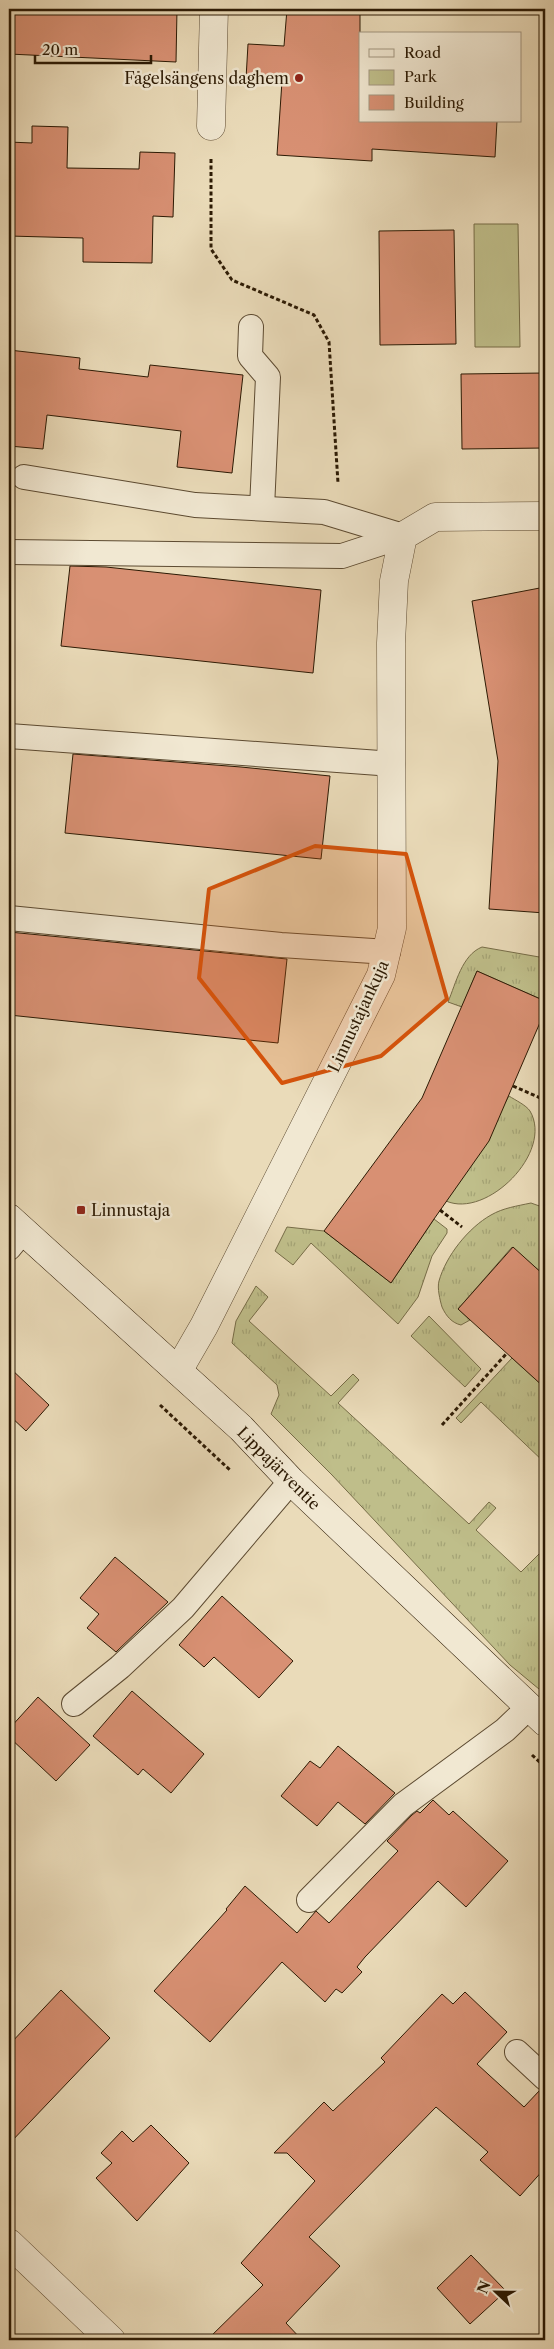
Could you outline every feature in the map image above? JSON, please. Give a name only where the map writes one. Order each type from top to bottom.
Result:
[{"type":"street","points":[[211,126],[214,9]]},
{"type":"street","points":[[403,536],[435,518],[545,516]]},
{"type":"street","name":"Linnustajankuja","points":[[178,1372],[204,1326],[380,975],[388,952],[392,928],[392,634],[394,581],[403,536]]},
{"type":"street","name":"Lippajärventie","points":[[13,1232],[241,1428],[290,1481],[537,1715]]},
{"type":"street","points":[[9,2243],[112,2340]]},
{"type":"lane","points":[[251,327],[250,356],[268,377],[262,508]]},
{"type":"lane","points":[[24,477],[195,505],[324,512],[403,536]]},
{"type":"lane","points":[[9,552],[342,556],[403,536]]},
{"type":"lane","points":[[9,736],[393,764]]},
{"type":"lane","points":[[9,918],[281,945],[388,952]]},
{"type":"lane","points":[[74,1704],[120,1668],[183,1608],[290,1481]]},
{"type":"lane","points":[[309,1900],[403,1805],[506,1730],[537,1715]]},
{"type":"lane","points":[[517,2052],[545,2078]]},
{"type":"path","points":[[513,1086],[545,1100]]},
{"type":"path","points":[[440,1210],[462,1227]]},
{"type":"path","points":[[442,1425],[507,1353]]},
{"type":"highlighted area","points":[[315,846],[406,854],[447,999],[381,1056],[282,1083],[199,978],[209,889]]},
{"type":"green space","points":[[474,224],[518,224],[520,347],[475,347]]},
{"type":"green space","points":[[482,947],[545,958],[545,1001],[477,971],[462,1007],[448,1002],[457,978],[469,956]]},
{"type":"green space","points":[[509,1096],[530,1111],[535,1127],[533,1145],[525,1162],[512,1178],[497,1191],[480,1200],[462,1204],[446,1201]]},
{"type":"green space","points":[[531,1203],[545,1208],[545,1271],[543,1274],[512,1247],[458,1309],[470,1320],[461,1325],[455,1323],[447,1316],[442,1307],[438,1287],[442,1272],[452,1253],[474,1227],[491,1215],[505,1209]]},
{"type":"green space","points":[[434,1219],[447,1229],[447,1233],[432,1256],[418,1297],[398,1324],[311,1243],[293,1265],[275,1251],[287,1227],[324,1231],[391,1283]]},
{"type":"green space","points":[[256,1286],[268,1297],[249,1321],[331,1396],[353,1374],[359,1380],[338,1403],[469,1524],[489,1502],[496,1508],[476,1530],[521,1572],[545,1548],[545,1694],[510,1665],[332,1475],[271,1414],[279,1395],[277,1385],[232,1343],[236,1321]]},
{"type":"green space","points":[[429,1316],[481,1369],[465,1387],[411,1336]]},
{"type":"green space","points":[[512,1358],[545,1388],[545,1463],[481,1402],[461,1423],[456,1418]]},
{"type":"building","points":[[9,9],[177,9],[176,62],[9,54]]},
{"type":"building","points":[[287,9],[360,9],[359,122],[497,122],[495,157],[372,149],[372,161],[277,155],[282,81],[246,79],[248,44],[284,46]]},
{"type":"building","points":[[32,126],[68,127],[67,168],[139,169],[140,152],[175,153],[173,217],[153,216],[152,263],[83,262],[83,238],[9,236],[9,142],[32,143]]},
{"type":"building","points":[[454,230],[456,344],[380,345],[379,231]]},
{"type":"building","points":[[9,350],[80,358],[79,369],[148,377],[150,365],[243,375],[232,473],[177,467],[181,431],[47,415],[43,449],[9,446]]},
{"type":"building","points":[[545,373],[545,448],[462,449],[461,374]]},
{"type":"building","points":[[70,566],[106,567],[321,590],[313,673],[61,646]]},
{"type":"building","points":[[545,587],[545,913],[489,909],[498,761],[472,601]]},
{"type":"building","points":[[73,754],[330,776],[321,859],[65,833]]},
{"type":"building","points":[[9,932],[287,959],[278,1043],[9,1015]]},
{"type":"building","points":[[477,971],[545,1001],[545,1011],[489,1141],[391,1283],[324,1231],[422,1098]]},
{"type":"building","points":[[513,1247],[545,1276],[545,1388],[458,1309]]},
{"type":"building","points":[[9,1367],[49,1405],[26,1431],[9,1415]]},
{"type":"building","points":[[115,1557],[168,1602],[116,1652],[87,1628],[99,1614],[80,1598]]},
{"type":"building","points":[[222,1596],[293,1661],[259,1698],[214,1657],[204,1667],[179,1645]]},
{"type":"building","points":[[132,1691],[204,1754],[171,1793],[143,1769],[138,1775],[93,1736]]},
{"type":"building","points":[[38,1697],[90,1745],[56,1781],[9,1737],[9,1729]]},
{"type":"building","points":[[338,1746],[395,1793],[365,1824],[338,1802],[317,1826],[281,1796],[310,1761],[320,1768]]},
{"type":"building","points":[[433,1800],[449,1815],[453,1811],[508,1861],[466,1907],[438,1881],[365,1957],[357,1967],[362,1972],[342,1993],[336,1989],[325,2002],[282,1962],[210,2042],[154,1991],[227,1910],[245,1886],[297,1933],[316,1911],[329,1923],[398,1851],[387,1841],[412,1815],[417,1811],[420,1813]]},
{"type":"building","points":[[61,1990],[110,2038],[9,2144],[9,2045]]},
{"type":"building","points":[[465,1992],[507,2032],[477,2064],[524,2107],[540,2090],[545,2091],[545,2168],[520,2196],[480,2160],[488,2152],[436,2107],[309,2237],[340,2266],[286,2323],[302,2340],[207,2340],[263,2285],[241,2263],[315,2181],[287,2153],[274,2153],[324,2102],[333,2111],[385,2062],[381,2058],[442,1994],[453,2004]]},
{"type":"building","points":[[151,2125],[189,2163],[137,2221],[96,2178],[112,2163],[101,2153],[122,2131],[133,2142]]},
{"type":"building","points":[[471,2255],[506,2291],[470,2324],[437,2288]]},
{"type":"place","name":"Fågelsängens daghem","points":[[299,78]]},
{"type":"place","name":"Linnustaja","points":[[81,1210]]}]
